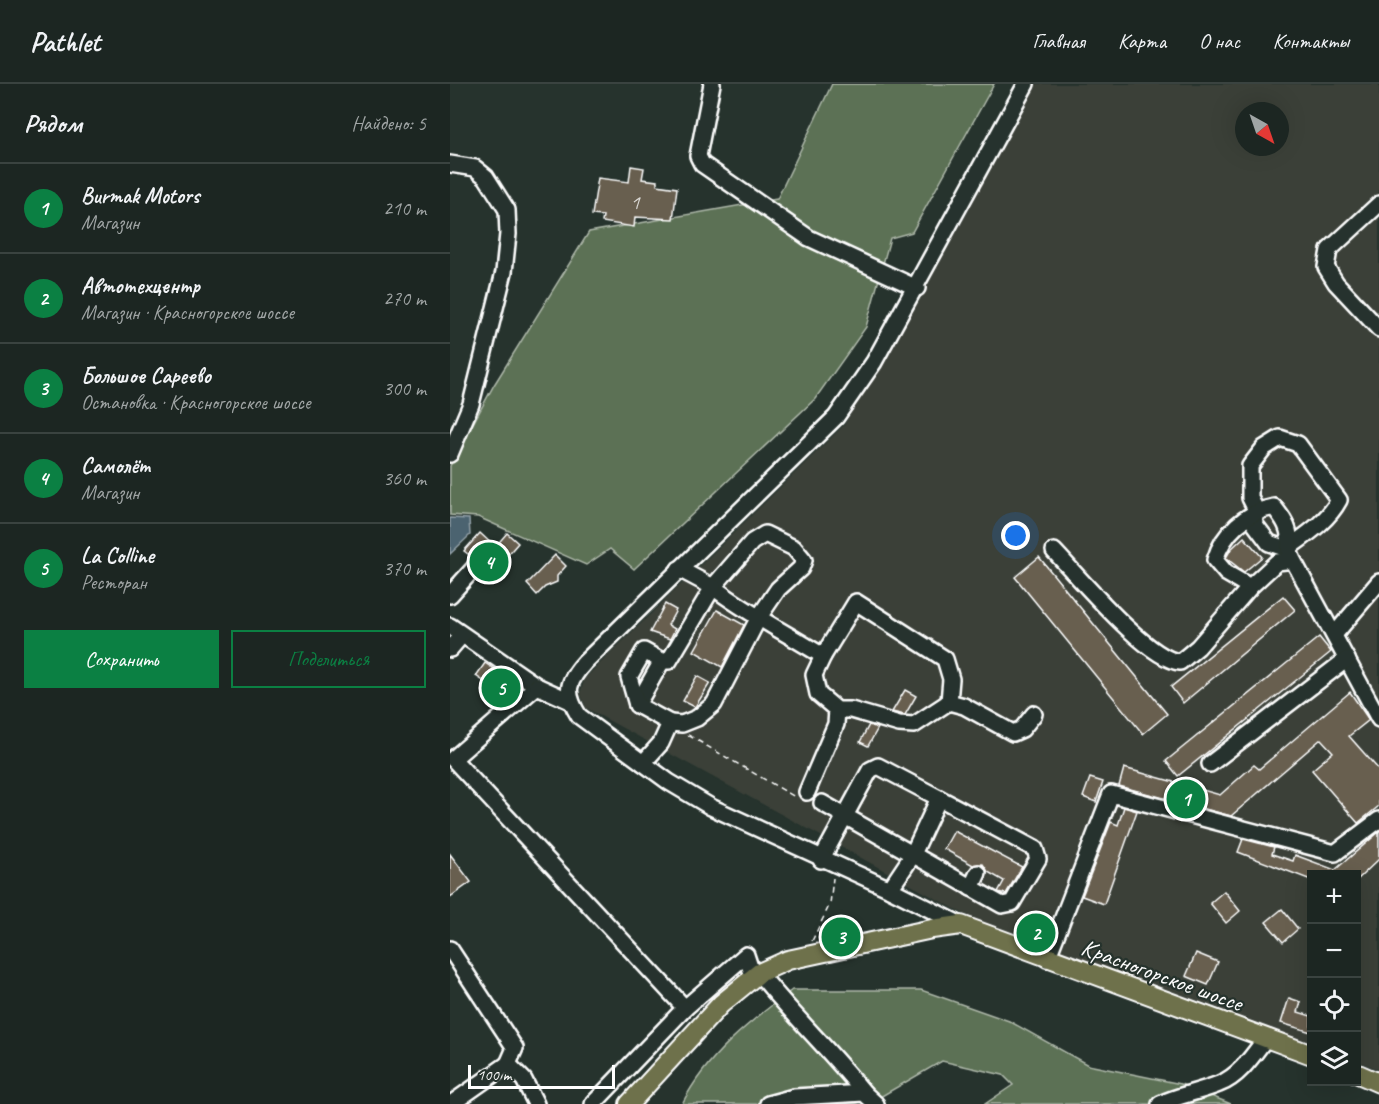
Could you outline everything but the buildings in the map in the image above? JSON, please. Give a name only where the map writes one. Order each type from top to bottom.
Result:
[{"type":"main road","name":"Красногорское шоссе","points":[[629,1104],[722,1004],[756,975],[788,960],[932,929],[961,925],[1047,959],[1307,1053]]},
{"type":"main road","points":[[1361,1075],[1379,1083]]},
{"type":"street","points":[[712,84],[698,156],[702,164],[808,238],[916,288]]},
{"type":"street","points":[[961,925],[890,889],[828,863],[711,807],[643,763],[579,716],[570,701],[569,688],[573,675],[836,417],[874,362],[1026,84]]},
{"type":"street","points":[[450,164],[475,168],[486,177],[507,210],[508,234],[504,272],[471,404],[450,454]]},
{"type":"street","points":[[1379,204],[1329,250],[1326,267],[1335,283],[1379,329]]},
{"type":"street","points":[[1054,551],[1133,633],[1168,661],[1180,662],[1198,647],[1250,587],[1277,562],[1290,555],[1333,511],[1339,500],[1298,444],[1280,438],[1264,448],[1250,466],[1250,498],[1256,510],[1254,523],[1269,543],[1290,555]]},
{"type":"street","points":[[1250,587],[1226,573],[1215,560],[1220,545],[1256,510],[1274,507],[1284,520],[1289,536],[1290,555],[1379,719]]},
{"type":"street","points":[[643,763],[676,724],[697,718],[714,704],[759,616],[778,589],[801,568],[804,560],[794,548],[765,534],[752,542],[734,560],[713,588],[669,661],[644,651],[630,677],[637,705],[676,724]]},
{"type":"street","points":[[450,595],[476,566]]},
{"type":"street","points":[[679,569],[823,656]]},
{"type":"street","points":[[1334,635],[1379,582]]},
{"type":"street","points":[[949,702],[951,680],[945,659],[856,602],[814,675],[819,694],[837,710],[914,724],[949,702],[964,706],[1013,733],[1022,729],[1034,714]]},
{"type":"street","points":[[450,649],[456,630],[537,686],[570,701]]},
{"type":"street","points":[[1210,764],[1347,659]]},
{"type":"street","points":[[537,686],[452,760],[685,1008]]},
{"type":"street","points":[[803,795],[836,724],[837,710]]},
{"type":"street","points":[[822,803],[846,816],[851,822],[1002,905],[1012,903],[1038,859],[1035,849],[878,766],[870,770],[846,816],[828,863]]},
{"type":"street","points":[[1047,959],[1112,794],[1335,853],[1379,820]]},
{"type":"street","points":[[890,889],[912,856],[939,798]]},
{"type":"street","points":[[971,888],[978,873]]},
{"type":"street","points":[[450,949],[515,1048],[508,1064],[451,1104]]},
{"type":"street","points":[[593,1104],[685,1008],[746,955],[756,975],[837,1059],[864,1093],[876,1104]]},
{"type":"street","points":[[1160,1104],[1178,1096],[1221,1084],[1250,1060],[1266,1038]]},
{"type":"street","points":[[508,1064],[524,1080],[536,1104]]},
{"type":"street","points":[[768,1104],[794,1097],[864,1093]]},
{"type":"path","points":[[676,724],[684,733],[803,795]]},
{"type":"path","points":[[805,956],[830,904],[828,863]]},
{"type":"shaded area","points":[[1032,84],[1379,84],[1379,1070],[1361,1063],[1361,870],[1307,870],[1307,1044],[997,932],[586,708],[580,693],[585,678],[844,425],[966,215]]},
{"type":"green space","points":[[832,84],[994,84],[912,232],[890,238],[866,327],[815,399],[634,569],[610,549],[586,565],[478,517],[450,515],[450,466],[494,385],[589,232],[777,199]]},
{"type":"green space","points":[[792,990],[921,990],[1009,1021],[1088,1065],[1181,1084],[1231,1104],[985,1104],[1013,1085],[1003,1075],[942,1061],[880,1097],[855,1104],[682,1104],[692,1086],[716,1055],[760,1014]]},
{"type":"water","points":[[450,518],[469,519],[470,535],[450,554]]},
{"type":"place","name":"Самолёт","points":[[489,562]]},
{"type":"place","name":"La Colline","points":[[501,688]]},
{"type":"place","name":"Burmak Motors","points":[[1186,799]]},
{"type":"place","name":"Автотехцентр","points":[[1036,933]]},
{"type":"place","name":"Большое Сареево","points":[[841,937]]}]
